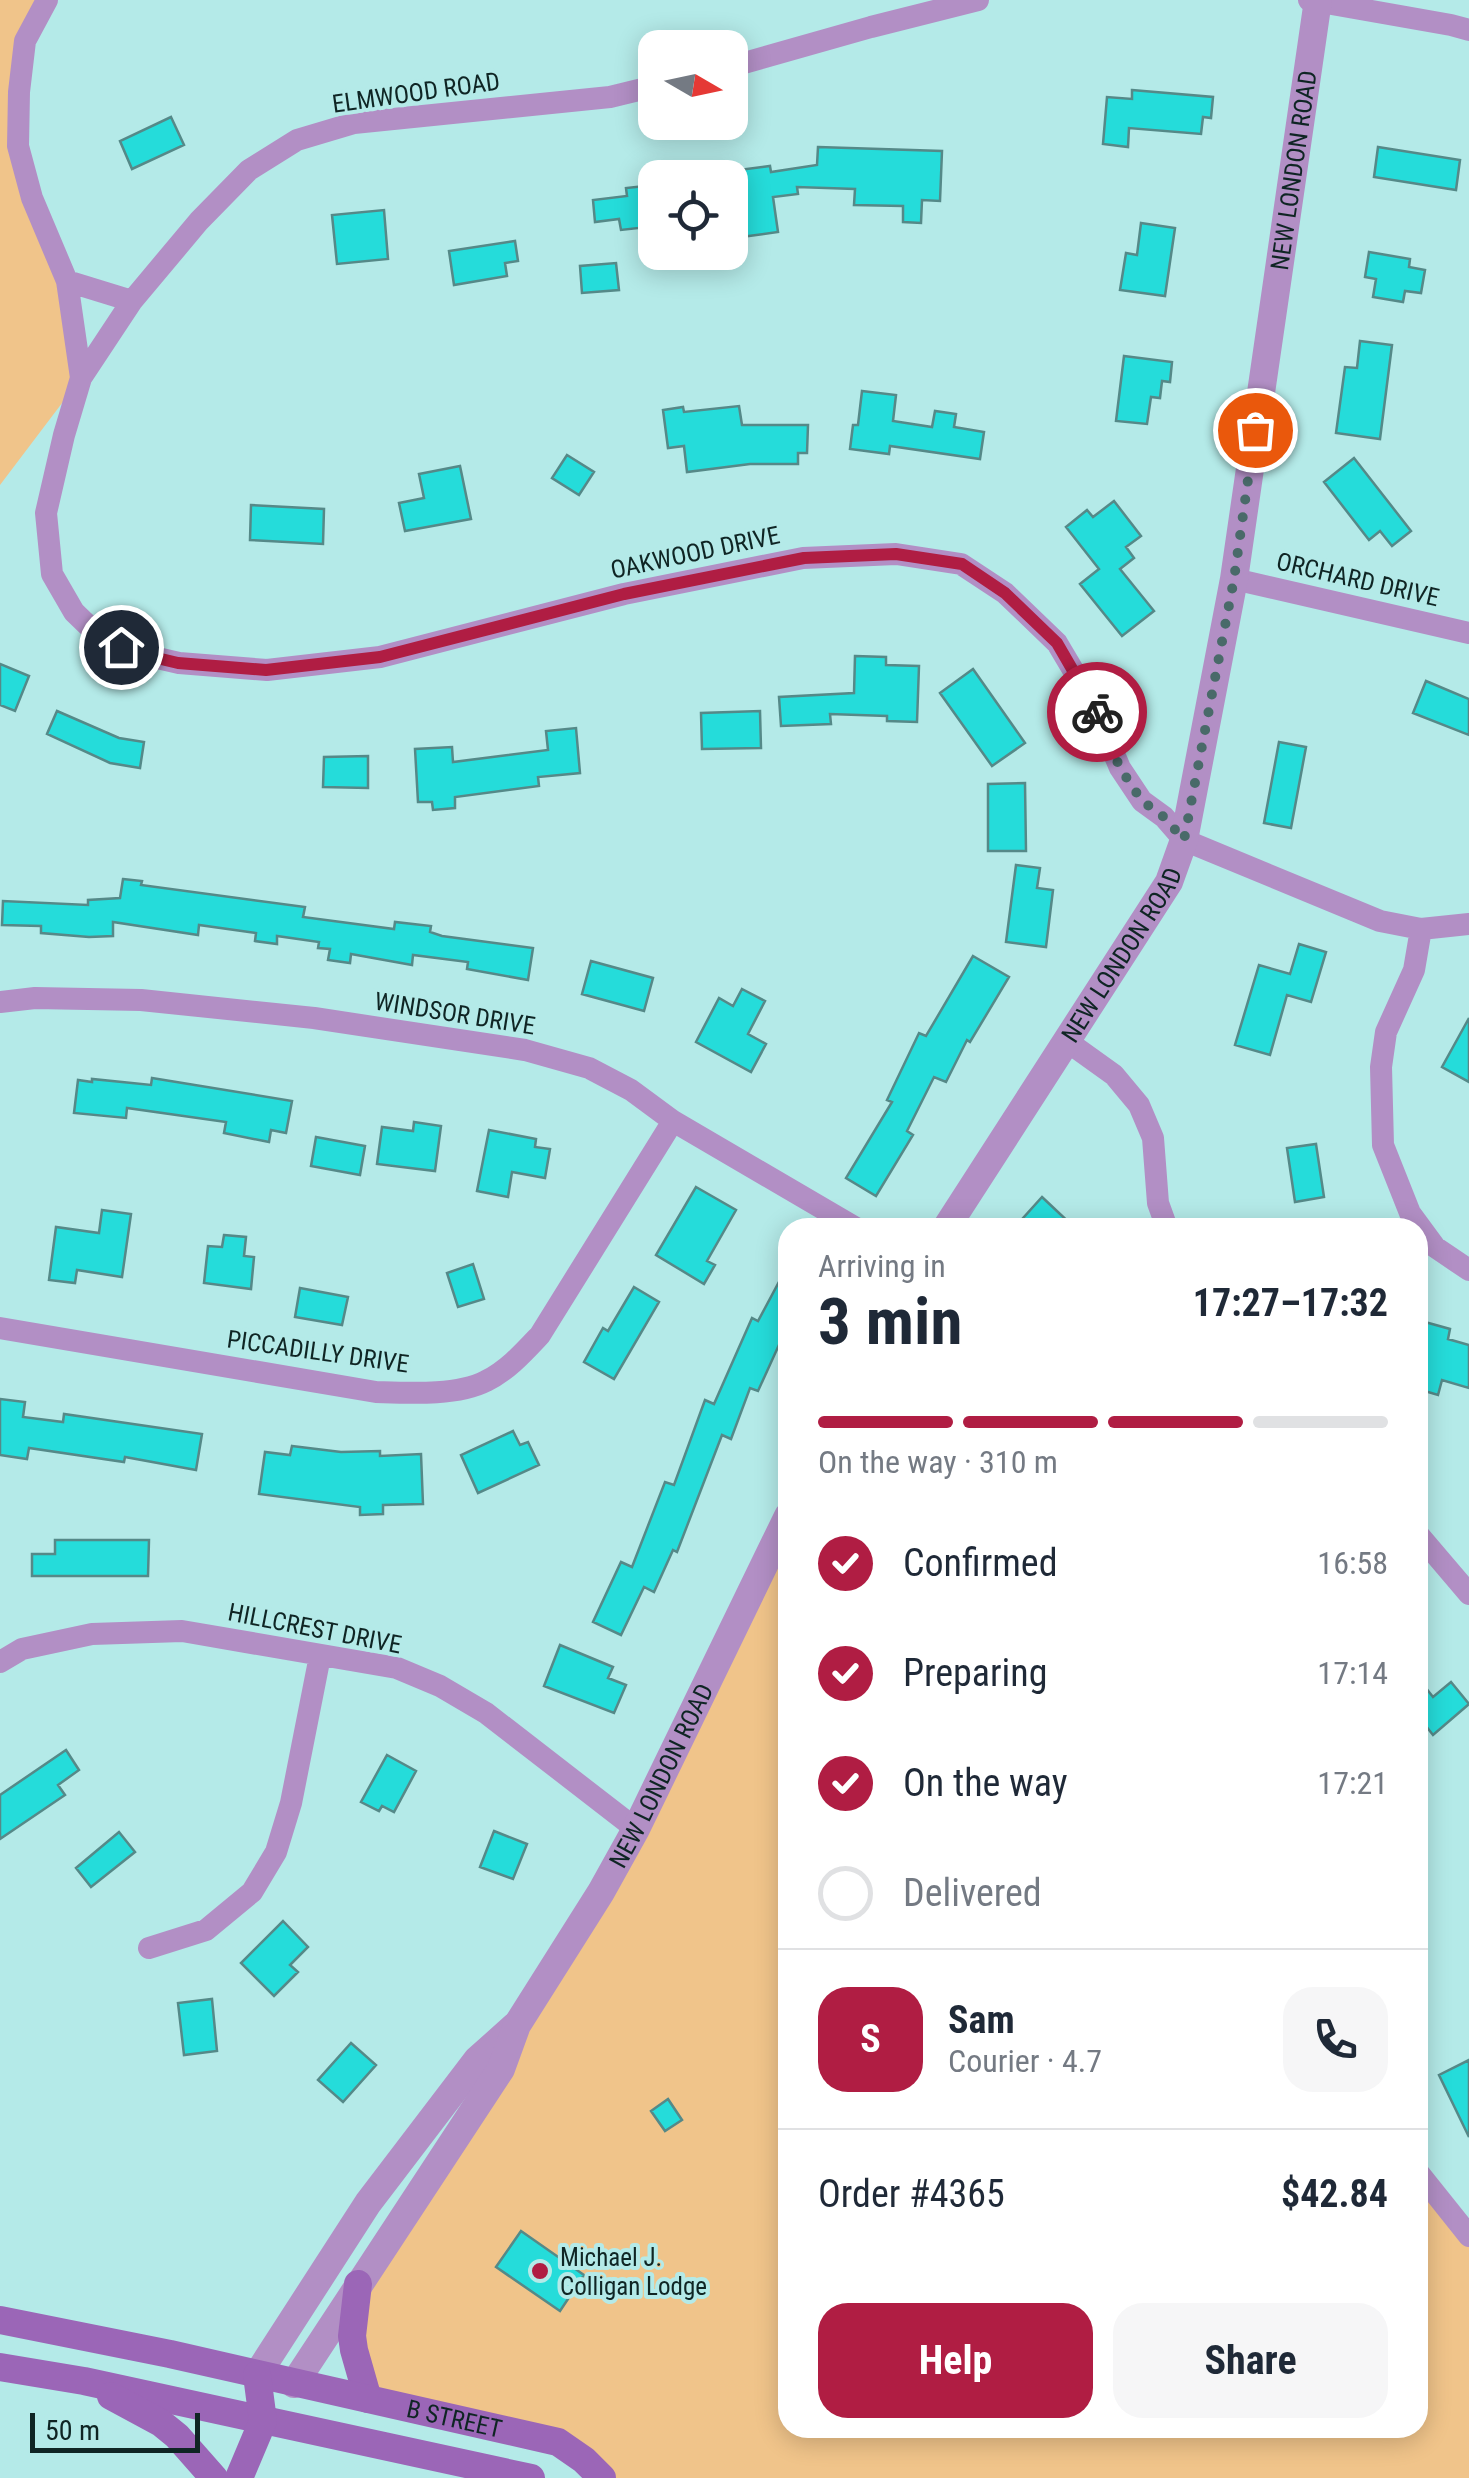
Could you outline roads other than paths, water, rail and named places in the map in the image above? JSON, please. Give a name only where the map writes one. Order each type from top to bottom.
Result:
[{"type":"main road","points":[[358,2284],[352,2336],[368,2399]]},
{"type":"main road","name":"B STREET","points":[[0,2320],[170,2354],[558,2442],[602,2478]]},
{"type":"main road","name":"B STREET","points":[[0,2367],[84,2381],[531,2478]]},
{"type":"main road","points":[[257,2375],[264,2421]]},
{"type":"main road","points":[[84,2381],[160,2423],[192,2451],[214,2478]]},
{"type":"main road","name":"NEW LONDON ROAD","points":[[240,2478],[264,2421],[294,2384]]},
{"type":"street","points":[[48,0],[25,41],[18,146],[32,198],[66,282],[80,378]]},
{"type":"street","points":[[748,62],[978,0]]},
{"type":"street","points":[[1309,0],[1469,30]]},
{"type":"street","name":"NEW LONDON ROAD","points":[[953,1218],[1169,882],[1184,840],[1234,579],[1318,0]]},
{"type":"street","name":"ELMWOOD ROAD","points":[[132,301],[199,221],[249,170],[298,140],[354,123],[610,98],[638,91]]},
{"type":"street","points":[[66,282],[132,301]]},
{"type":"street","name":"OAKWOOD DRIVE","points":[[132,301],[80,378],[46,513],[52,574],[74,612],[102,639],[178,663],[266,670],[380,657],[624,594],[804,558],[896,554],[962,564],[1005,593],[1057,643],[1092,702],[1120,768],[1142,801],[1164,817],[1184,840],[1380,921],[1421,930],[1469,924]]},
{"type":"street","name":"ORCHARD DRIVE","points":[[1234,579],[1469,633]]},
{"type":"street","points":[[1414,1218],[1384,1145],[1381,1067],[1386,1032],[1414,970],[1421,930]]},
{"type":"street","name":"WINDSOR DRIVE","points":[[0,1002],[35,998],[140,1000],[314,1018],[525,1050],[589,1068],[631,1090],[673,1121],[839,1218]]},
{"type":"street","points":[[1068,1042],[1114,1075],[1140,1105],[1153,1138],[1158,1204],[1164,1218]]},
{"type":"street","name":"PICCADILLY DRIVE","points":[[0,1328],[376,1392],[434,1393],[485,1382],[518,1359],[540,1335],[673,1121]]},
{"type":"street","points":[[1428,1238],[1434,1247],[1469,1270]]},
{"type":"street","name":"NEW LONDON ROAD","points":[[294,2384],[501,2069],[516,2025],[601,1892],[636,1828],[778,1537]]},
{"type":"street","points":[[1428,1546],[1469,1594]]},
{"type":"street","name":"HILLCREST DRIVE","points":[[0,1662],[22,1649],[92,1634],[182,1631],[397,1668],[440,1686],[486,1713],[636,1828]]},
{"type":"street","points":[[149,1948],[206,1930],[252,1892],[276,1852],[320,1656]]},
{"type":"street","name":"NEW LONDON ROAD","points":[[257,2375],[379,2189],[477,2060],[516,2025]]},
{"type":"street","points":[[1428,2185],[1469,2236]]},
{"type":"place","name":"Michael J. Colligan Lodge","points":[[540,2271]]}]
